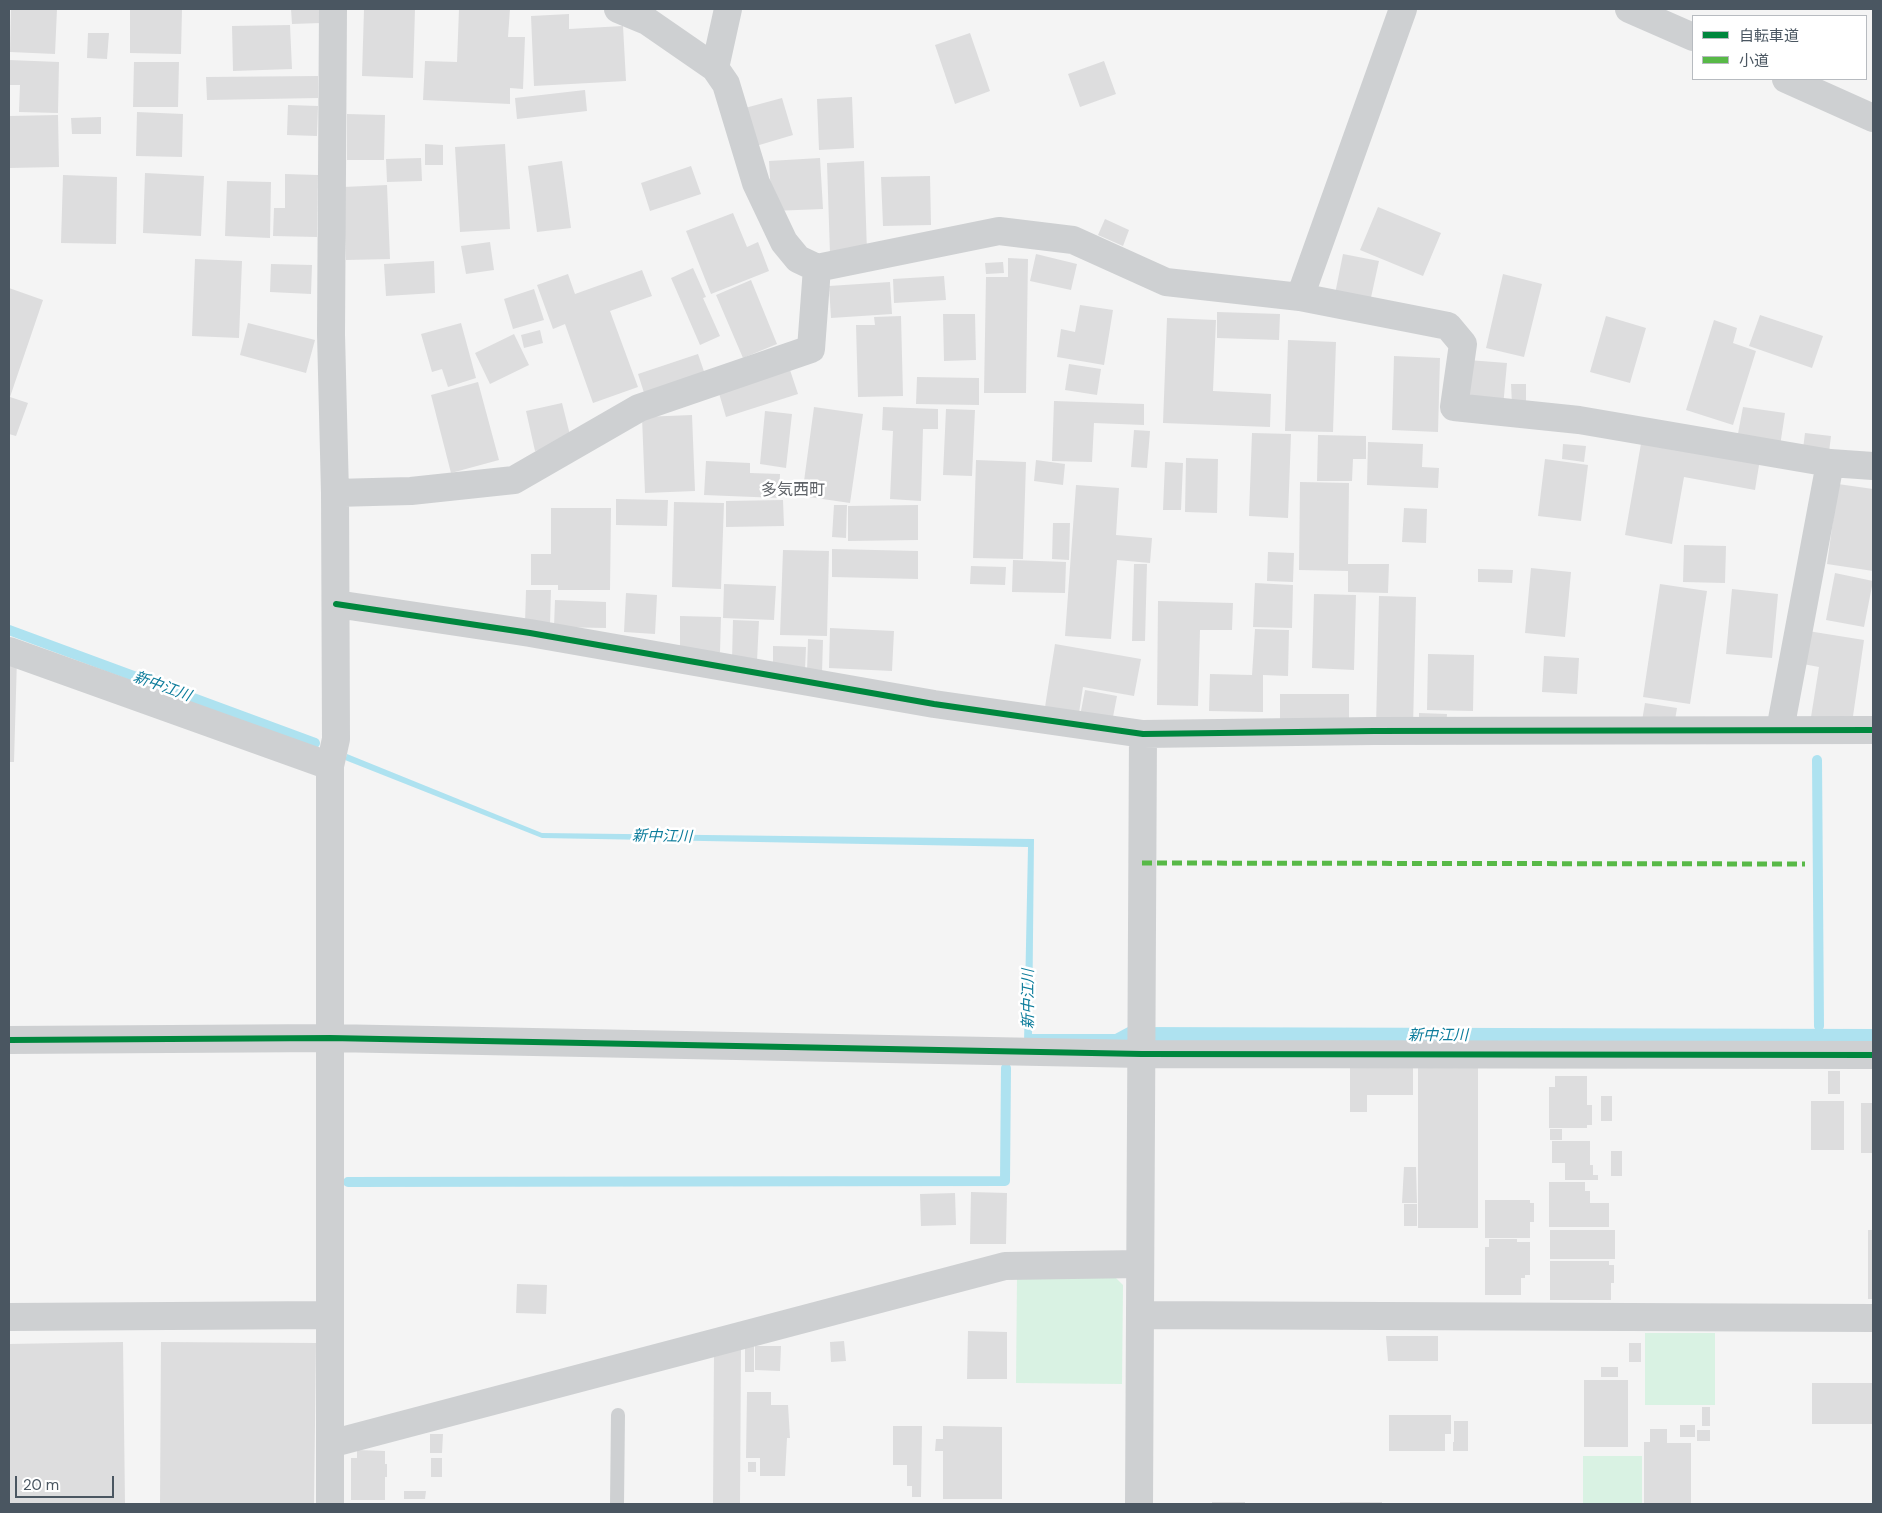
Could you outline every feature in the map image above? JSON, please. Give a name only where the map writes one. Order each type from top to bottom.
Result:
[{"type":"street","points":[[330,1504],[330,766],[336,739],[335,493],[331,334],[333,9]]},
{"type":"street","points":[[618,9],[647,21],[715,68],[726,84],[756,183],[784,242],[798,260],[817,268],[999,231],[1073,240],[1166,282],[1300,297],[1448,326],[1463,344],[1454,408],[1579,420],[1830,463],[1873,466]]},
{"type":"street","points":[[715,68],[728,9]]},
{"type":"street","points":[[1300,297],[1403,9]]},
{"type":"street","points":[[1629,9],[1692,38]]},
{"type":"street","points":[[1788,80],[1873,118]]},
{"type":"street","points":[[335,493],[411,491],[514,480],[639,408],[811,349],[817,268]]},
{"type":"street","points":[[1780,730],[1830,463]]},
{"type":"street","points":[[336,604],[530,633],[934,704],[1143,734],[1374,731],[1873,730]]},
{"type":"street","points":[[9,651],[330,766]]},
{"type":"street","points":[[1139,1504],[1143,734]]},
{"type":"street","points":[[9,1040],[330,1038],[1142,1042],[1873,1054]]},
{"type":"street","points":[[330,1444],[1005,1266],[1140,1264]]},
{"type":"street","points":[[9,1317],[330,1315]]},
{"type":"street","points":[[1140,1315],[1873,1318]]},
{"type":"lane","points":[[617,1504],[618,1415]]},
{"type":"green space","points":[[1017,1277],[1116,1278],[1123,1285],[1122,1384],[1016,1383]]},
{"type":"green space","points":[[1645,1333],[1715,1333],[1715,1405],[1645,1405]]},
{"type":"green space","points":[[1583,1456],[1642,1456],[1642,1504],[1583,1504]]},
{"type":"water","points":[[347,754],[542,833],[1034,839],[1032,1034],[1115,1034],[1128,1027],[1873,1029],[1873,1044],[1024,1043],[1028,847],[542,838],[345,760]]},
{"type":"building","points":[[11,9],[57,9],[55,54],[10,52]]},
{"type":"building","points":[[130,9],[182,9],[181,54],[130,53]]},
{"type":"building","points":[[291,9],[320,9],[321,23],[292,24]]},
{"type":"building","points":[[364,9],[415,9],[413,78],[362,76]]},
{"type":"building","points":[[459,9],[510,9],[508,37],[525,37],[523,89],[510,88],[510,104],[423,100],[425,61],[457,62]]},
{"type":"building","points":[[569,14],[569,29],[623,26],[626,81],[534,86],[531,16]]},
{"type":"building","points":[[290,25],[292,69],[233,71],[232,26]]},
{"type":"building","points":[[88,33],[109,33],[107,59],[87,58]]},
{"type":"building","points":[[970,33],[990,91],[955,104],[935,45]]},
{"type":"building","points":[[9,60],[59,62],[58,113],[19,112],[20,85],[9,85]]},
{"type":"building","points":[[1104,61],[1116,94],[1080,107],[1068,74]]},
{"type":"building","points":[[134,62],[179,62],[178,107],[133,107]]},
{"type":"building","points":[[318,76],[318,98],[207,100],[206,77]]},
{"type":"building","points":[[585,90],[587,111],[517,119],[515,98]]},
{"type":"building","points":[[852,97],[854,148],[819,150],[817,99]]},
{"type":"building","points":[[782,98],[793,135],[756,146],[745,108]]},
{"type":"building","points":[[288,105],[318,106],[317,136],[287,135]]},
{"type":"building","points":[[137,112],[183,114],[182,157],[136,156]]},
{"type":"building","points":[[347,114],[385,115],[384,160],[347,160]]},
{"type":"building","points":[[58,115],[59,167],[9,168],[9,116]]},
{"type":"building","points":[[101,117],[101,134],[72,134],[71,118]]},
{"type":"building","points":[[425,144],[443,145],[443,165],[425,165]]},
{"type":"building","points":[[505,144],[510,229],[460,232],[455,147]]},
{"type":"building","points":[[421,158],[422,181],[387,182],[386,159]]},
{"type":"building","points":[[820,158],[823,209],[772,211],[769,161]]},
{"type":"building","points":[[562,161],[571,228],[537,232],[528,166]]},
{"type":"building","points":[[864,161],[867,252],[830,254],[827,163]]},
{"type":"building","points":[[691,166],[701,194],[650,211],[641,183]]},
{"type":"building","points":[[145,173],[204,176],[201,236],[143,233]]},
{"type":"building","points":[[285,174],[318,175],[317,237],[273,236],[274,208],[285,208]]},
{"type":"building","points":[[63,175],[117,177],[116,244],[61,243]]},
{"type":"building","points":[[930,176],[931,225],[883,226],[881,177]]},
{"type":"building","points":[[227,181],[271,182],[270,238],[225,236]]},
{"type":"building","points":[[387,185],[390,259],[346,260],[343,187]]},
{"type":"building","points":[[1378,207],[1441,233],[1423,276],[1360,250]]},
{"type":"building","points":[[733,213],[747,247],[758,242],[769,271],[711,294],[686,231]]},
{"type":"building","points":[[1105,219],[1129,230],[1123,246],[1098,235]]},
{"type":"building","points":[[490,242],[494,270],[466,274],[461,246]]},
{"type":"building","points":[[1036,254],[1077,264],[1071,290],[1030,281]]},
{"type":"building","points":[[1343,254],[1379,261],[1370,302],[1335,294]]},
{"type":"building","points":[[1008,258],[1028,259],[1026,393],[984,393],[986,277],[1008,277]]},
{"type":"building","points":[[195,259],[242,261],[239,338],[192,336]]},
{"type":"building","points":[[434,261],[435,293],[386,296],[384,264]]},
{"type":"building","points":[[1003,262],[1004,273],[986,274],[985,263]]},
{"type":"building","points":[[271,264],[312,265],[311,294],[270,292]]},
{"type":"building","points":[[693,268],[706,297],[703,298],[720,336],[700,345],[671,278]]},
{"type":"building","points":[[642,270],[652,296],[610,311],[638,387],[593,403],[565,324],[553,329],[537,285],[568,274],[575,294]]},
{"type":"building","points":[[1503,274],[1542,284],[1524,357],[1486,348]]},
{"type":"building","points":[[944,276],[946,300],[894,303],[893,279]]},
{"type":"building","points":[[751,280],[777,344],[743,358],[716,295]]},
{"type":"building","points":[[890,282],[892,314],[831,318],[829,286]]},
{"type":"building","points":[[9,288],[43,300],[10,397],[28,403],[16,436],[9,434]]},
{"type":"building","points":[[534,289],[544,320],[513,329],[504,299]]},
{"type":"building","points":[[1080,305],[1113,310],[1104,365],[1057,357],[1061,329],[1075,332]]},
{"type":"building","points":[[1217,312],[1280,314],[1279,340],[1217,338]]},
{"type":"building","points":[[943,314],[975,314],[976,360],[944,361]]},
{"type":"building","points":[[1760,315],[1823,336],[1812,368],[1749,346]]},
{"type":"building","points":[[901,316],[903,396],[858,397],[856,325],[875,325],[874,317]]},
{"type":"building","points":[[1606,316],[1646,328],[1630,383],[1590,372]]},
{"type":"building","points":[[1167,318],[1216,320],[1213,391],[1271,394],[1270,427],[1163,423]]},
{"type":"building","points":[[1714,320],[1737,328],[1733,343],[1756,351],[1733,425],[1686,410]]},
{"type":"building","points":[[248,323],[315,340],[306,373],[240,355]]},
{"type":"building","points":[[461,323],[476,378],[448,387],[442,369],[432,372],[421,334]]},
{"type":"building","points":[[540,330],[543,343],[524,348],[521,335]]},
{"type":"building","points":[[514,334],[529,365],[490,384],[475,353]]},
{"type":"building","points":[[1288,340],[1336,342],[1333,432],[1285,431]]},
{"type":"building","points":[[698,354],[707,380],[646,399],[638,374]]},
{"type":"building","points":[[1394,356],[1440,358],[1438,432],[1392,430]]},
{"type":"building","points":[[1468,360],[1507,363],[1503,407],[1464,404]]},
{"type":"building","points":[[1069,364],[1101,369],[1097,395],[1065,390]]},
{"type":"building","points":[[789,367],[798,394],[726,417],[718,390]]},
{"type":"building","points":[[917,377],[979,378],[979,405],[916,404]]},
{"type":"building","points":[[478,382],[499,460],[451,473],[431,395]]},
{"type":"building","points":[[1511,384],[1526,384],[1526,405],[1512,405]]},
{"type":"building","points":[[1054,401],[1144,404],[1144,425],[1094,423],[1092,462],[1052,461]]},
{"type":"building","points":[[562,403],[572,443],[535,451],[526,411]]},
{"type":"building","points":[[814,407],[863,414],[850,503],[802,496]]},
{"type":"building","points":[[883,407],[938,409],[938,429],[923,429],[921,501],[890,499],[893,431],[882,430]]},
{"type":"building","points":[[1743,407],[1785,413],[1780,446],[1737,439]]},
{"type":"building","points":[[946,409],[975,410],[972,476],[943,475]]},
{"type":"building","points":[[765,411],[792,414],[786,468],[760,464]]},
{"type":"building","points":[[692,415],[695,491],[645,493],[642,417]]},
{"type":"building","points":[[1134,430],[1150,431],[1147,468],[1131,467]]},
{"type":"building","points":[[1252,433],[1291,434],[1288,518],[1249,516]]},
{"type":"building","points":[[1805,433],[1831,436],[1829,452],[1803,449]]},
{"type":"building","points":[[1318,435],[1366,436],[1366,459],[1353,459],[1352,481],[1317,481]]},
{"type":"building","points":[[1642,438],[1760,459],[1755,490],[1684,477],[1672,544],[1625,535]]},
{"type":"building","points":[[1368,442],[1423,444],[1422,467],[1439,468],[1438,488],[1367,485]]},
{"type":"building","points":[[1563,444],[1586,446],[1584,462],[1562,459]]},
{"type":"building","points":[[1186,458],[1218,459],[1217,513],[1185,512]]},
{"type":"building","points":[[1545,459],[1588,465],[1581,521],[1538,516]]},
{"type":"building","points":[[976,460],[1026,462],[1023,559],[973,558]]},
{"type":"building","points":[[1036,460],[1065,464],[1063,485],[1034,481]]},
{"type":"building","points":[[706,461],[750,463],[750,473],[780,474],[779,498],[704,495]]},
{"type":"building","points":[[1165,462],[1183,463],[1181,510],[1163,510]]},
{"type":"building","points":[[1300,482],[1349,483],[1348,564],[1389,564],[1388,593],[1348,592],[1348,571],[1299,570]]},
{"type":"building","points":[[1838,484],[1873,489],[1873,571],[1827,564]]},
{"type":"building","points":[[1076,485],[1119,488],[1116,535],[1152,538],[1150,563],[1117,560],[1111,639],[1065,636]]},
{"type":"building","points":[[616,499],[668,500],[667,526],[616,525]]},
{"type":"building","points":[[783,500],[784,526],[726,527],[726,501]]},
{"type":"building","points":[[674,502],[724,503],[721,589],[672,587]]},
{"type":"building","points":[[834,505],[847,505],[846,538],[832,537]]},
{"type":"building","points":[[918,505],[918,540],[848,541],[848,506]]},
{"type":"building","points":[[551,508],[611,508],[610,590],[558,590],[558,585],[531,585],[531,554],[551,554]]},
{"type":"building","points":[[1404,508],[1427,509],[1426,543],[1402,542]]},
{"type":"building","points":[[1053,523],[1070,523],[1069,560],[1052,559]]},
{"type":"building","points":[[1684,545],[1726,546],[1725,583],[1683,582]]},
{"type":"building","points":[[832,549],[918,551],[918,579],[832,577]]},
{"type":"building","points":[[783,550],[829,551],[827,636],[780,635]]},
{"type":"building","points":[[1268,552],[1294,553],[1293,582],[1267,581]]},
{"type":"building","points":[[1013,560],[1066,562],[1065,593],[1012,592]]},
{"type":"building","points":[[1134,564],[1147,564],[1145,641],[1132,641]]},
{"type":"building","points":[[971,566],[1006,567],[1005,585],[970,584]]},
{"type":"building","points":[[1531,568],[1571,572],[1565,637],[1525,633]]},
{"type":"building","points":[[1478,569],[1513,570],[1512,583],[1478,582]]},
{"type":"building","points":[[1835,573],[1873,581],[1864,627],[1826,620]]},
{"type":"building","points":[[1255,583],[1293,585],[1292,628],[1253,627]]},
{"type":"building","points":[[724,584],[776,586],[774,620],[723,618]]},
{"type":"building","points":[[1660,584],[1707,591],[1690,704],[1643,697]]},
{"type":"building","points":[[1732,589],[1778,594],[1772,658],[1726,654]]},
{"type":"building","points":[[526,590],[551,590],[550,625],[525,624]]},
{"type":"building","points":[[626,593],[657,595],[655,634],[624,632]]},
{"type":"building","points":[[1314,594],[1356,595],[1354,670],[1312,668]]},
{"type":"building","points":[[1379,596],[1416,597],[1413,728],[1376,727]]},
{"type":"building","points":[[555,600],[606,602],[606,628],[554,627]]},
{"type":"building","points":[[1158,601],[1233,603],[1232,630],[1200,630],[1198,706],[1157,705]]},
{"type":"building","points":[[680,616],[721,617],[720,652],[680,651]]},
{"type":"building","points":[[733,620],[759,621],[757,661],[732,660]]},
{"type":"building","points":[[830,628],[894,631],[892,671],[829,668]]},
{"type":"building","points":[[1255,629],[1289,630],[1288,676],[1263,675],[1263,712],[1209,711],[1210,674],[1252,675]]},
{"type":"building","points":[[1808,631],[1864,640],[1852,723],[1811,717],[1819,667],[1803,664]]},
{"type":"building","points":[[808,639],[823,640],[822,673],[807,673]]},
{"type":"building","points":[[1055,644],[1141,659],[1134,696],[1083,687],[1079,713],[1045,707]]},
{"type":"building","points":[[773,646],[806,647],[805,670],[773,669]]},
{"type":"building","points":[[1428,654],[1474,655],[1473,711],[1427,710]]},
{"type":"building","points":[[1544,656],[1579,658],[1577,694],[1542,692]]},
{"type":"building","points":[[9,657],[17,658],[14,762],[9,762]]},
{"type":"building","points":[[1085,690],[1117,696],[1112,722],[1080,716]]},
{"type":"building","points":[[1280,694],[1349,694],[1349,727],[1280,726]]},
{"type":"building","points":[[1645,703],[1677,708],[1674,726],[1642,721]]},
{"type":"building","points":[[1419,713],[1447,714],[1446,729],[1419,728]]},
{"type":"building","points":[[1418,1067],[1478,1067],[1478,1228],[1418,1228]]},
{"type":"building","points":[[1350,1068],[1413,1068],[1413,1095],[1367,1095],[1367,1112],[1350,1112]]},
{"type":"building","points":[[1828,1071],[1840,1071],[1840,1094],[1828,1094]]},
{"type":"building","points":[[1555,1076],[1587,1076],[1587,1105],[1592,1105],[1592,1125],[1587,1125],[1587,1128],[1549,1128],[1549,1087],[1555,1087]]},
{"type":"building","points":[[1601,1096],[1612,1096],[1612,1121],[1601,1121]]},
{"type":"building","points":[[1811,1101],[1844,1101],[1844,1150],[1811,1150]]},
{"type":"building","points":[[1861,1103],[1873,1103],[1873,1153],[1861,1153]]},
{"type":"building","points":[[1550,1129],[1562,1129],[1562,1140],[1550,1140]]},
{"type":"building","points":[[1552,1141],[1590,1141],[1590,1165],[1593,1165],[1593,1175],[1598,1175],[1598,1180],[1565,1180],[1565,1163],[1552,1163]]},
{"type":"building","points":[[1611,1151],[1622,1151],[1622,1176],[1611,1176]]},
{"type":"building","points":[[1404,1167],[1416,1167],[1417,1203],[1402,1203]]},
{"type":"building","points":[[1549,1182],[1585,1182],[1585,1191],[1590,1191],[1590,1203],[1609,1203],[1609,1227],[1549,1227]]},
{"type":"building","points":[[971,1192],[1007,1193],[1006,1244],[970,1244]]},
{"type":"building","points":[[955,1193],[956,1225],[921,1226],[920,1194]]},
{"type":"building","points":[[1485,1200],[1530,1200],[1530,1203],[1534,1203],[1534,1222],[1530,1222],[1530,1238],[1485,1238]]},
{"type":"building","points":[[1404,1204],[1417,1204],[1417,1226],[1404,1226]]},
{"type":"building","points":[[1550,1230],[1615,1230],[1615,1259],[1550,1259]]},
{"type":"building","points":[[1868,1230],[1873,1230],[1873,1299],[1868,1299]]},
{"type":"building","points":[[1489,1239],[1517,1239],[1517,1242],[1530,1242],[1530,1275],[1525,1275],[1525,1278],[1521,1278],[1521,1295],[1485,1295],[1485,1247],[1489,1247]]},
{"type":"building","points":[[1550,1261],[1609,1261],[1609,1265],[1614,1265],[1614,1283],[1611,1283],[1611,1300],[1550,1300]]},
{"type":"building","points":[[517,1284],[547,1285],[546,1314],[516,1313]]},
{"type":"building","points":[[968,1331],[1007,1332],[1007,1379],[967,1379]]},
{"type":"building","points":[[1386,1336],[1438,1336],[1438,1361],[1388,1361]]},
{"type":"building","points":[[844,1341],[846,1361],[831,1362],[830,1342]]},
{"type":"building","points":[[123,1342],[125,1504],[9,1504],[9,1344]]},
{"type":"building","points":[[161,1342],[316,1343],[314,1504],[160,1504]]},
{"type":"building","points":[[1629,1343],[1641,1343],[1641,1362],[1629,1362]]},
{"type":"building","points":[[745,1346],[754,1346],[754,1372],[745,1372]]},
{"type":"building","points":[[755,1346],[781,1346],[780,1371],[755,1370]]},
{"type":"building","points":[[741,1348],[740,1504],[713,1504],[714,1355]]},
{"type":"building","points":[[1601,1367],[1618,1367],[1618,1377],[1601,1377]]},
{"type":"building","points":[[1584,1380],[1628,1380],[1628,1447],[1584,1447]]},
{"type":"building","points":[[1812,1383],[1873,1383],[1873,1424],[1812,1424]]},
{"type":"building","points":[[747,1392],[771,1392],[771,1405],[788,1405],[790,1438],[787,1438],[785,1476],[760,1476],[760,1458],[746,1458]]},
{"type":"building","points":[[1702,1407],[1710,1407],[1710,1426],[1702,1426]]},
{"type":"building","points":[[1389,1415],[1451,1415],[1451,1434],[1445,1434],[1445,1451],[1389,1451]]},
{"type":"building","points":[[1454,1421],[1468,1421],[1468,1442],[1454,1442]]},
{"type":"building","points":[[1680,1425],[1695,1425],[1695,1437],[1680,1437]]},
{"type":"building","points":[[893,1426],[922,1426],[921,1497],[912,1497],[912,1486],[907,1486],[907,1465],[893,1465]]},
{"type":"building","points":[[943,1426],[1002,1427],[1002,1499],[943,1499],[943,1451],[935,1451],[936,1439],[943,1439]]},
{"type":"building","points":[[1650,1429],[1667,1429],[1667,1443],[1691,1443],[1691,1504],[1644,1504],[1644,1442],[1650,1442]]},
{"type":"building","points":[[1697,1430],[1710,1430],[1710,1441],[1697,1441]]},
{"type":"building","points":[[430,1434],[443,1434],[442,1453],[430,1453]]},
{"type":"building","points":[[1453,1442],[1468,1442],[1468,1451],[1453,1451]]},
{"type":"building","points":[[357,1450],[385,1451],[387,1477],[385,1477],[385,1500],[351,1500],[351,1458],[357,1458]]},
{"type":"building","points":[[431,1458],[442,1458],[442,1477],[431,1477]]},
{"type":"building","points":[[748,1462],[756,1462],[756,1472],[748,1472]]},
{"type":"building","points":[[404,1491],[426,1491],[425,1499],[404,1499]]},
{"type":"building","points":[[1212,1502],[1245,1502],[1245,1504],[1212,1504]]},
{"type":"building","points":[[1340,1502],[1382,1502],[1382,1504],[1340,1504]]},
{"type":"waterway","name":"新中江川","points":[[9,630],[315,743]]},
{"type":"waterway","points":[[1817,760],[1819,1026]]},
{"type":"waterway","points":[[348,1182],[1005,1181],[1006,1068]]},
{"type":"marked path","points":[[1142,863],[1805,864]]},
{"type":"cycle path","points":[[336,604],[530,633],[934,704],[1143,734],[1374,731],[1873,730]]},
{"type":"cycle path","points":[[9,1040],[330,1038],[1142,1054],[1873,1055]]},
{"type":"district","name":"多気西町","points":[[793,491]]}]
